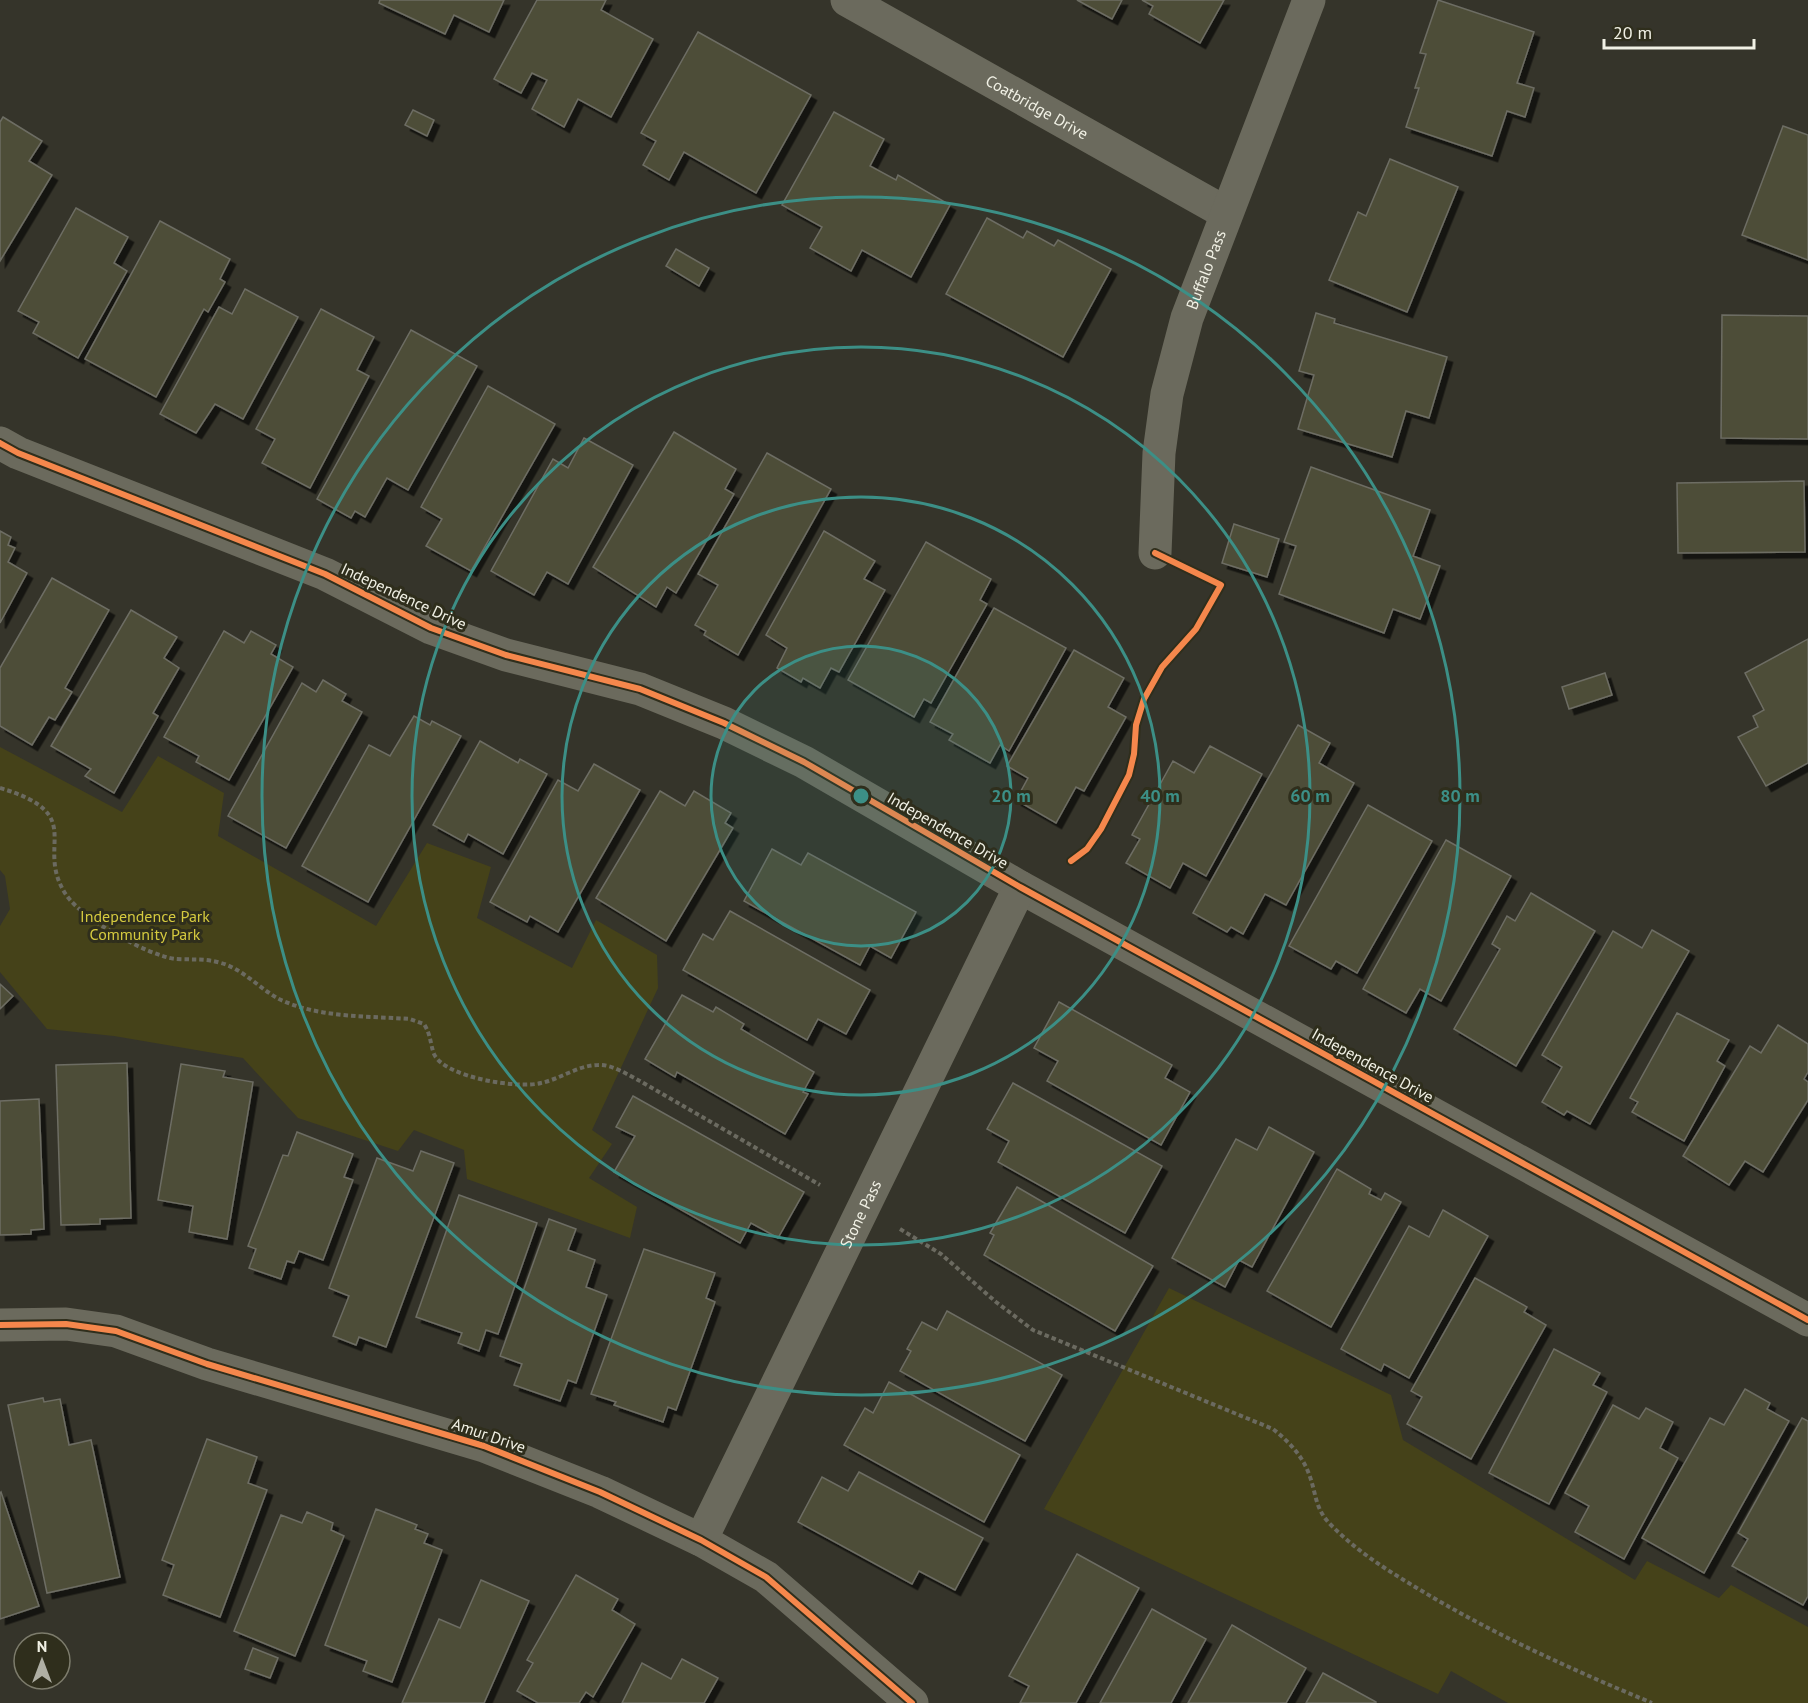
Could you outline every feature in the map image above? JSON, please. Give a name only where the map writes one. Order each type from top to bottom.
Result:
[{"type":"street","name":"Coatbridge Drive","points":[[847,0],[1226,213]]},
{"type":"street","name":"Buffalo Pass","points":[[1155,553],[1159,453],[1167,394],[1187,318],[1309,0]]},
{"type":"street","name":"Independence Drive","points":[[0,443],[18,453],[325,574],[431,628],[506,655],[640,689],[724,723],[804,762],[1020,887],[1808,1320]]},
{"type":"street","name":"Stone Pass","points":[[701,1540],[1020,887]]},
{"type":"street","name":"Amur Drive","points":[[0,1325],[66,1324],[116,1332],[207,1364],[484,1446],[600,1492],[701,1540],[766,1577],[912,1703]]},
{"type":"path","points":[[0,788],[37,803],[52,818],[55,831],[55,869],[67,896],[82,910],[133,946],[175,959],[203,958],[225,964],[279,999],[309,1010],[410,1019],[424,1024],[431,1036],[434,1054],[444,1065],[467,1076],[538,1084],[566,1076],[586,1066],[600,1064],[610,1067],[640,1081],[820,1185]]},
{"type":"path","points":[[900,1229],[941,1254],[996,1302],[1033,1330],[1273,1429],[1293,1446],[1309,1474],[1314,1499],[1331,1526],[1377,1564],[1454,1610],[1556,1663],[1652,1703]]},
{"type":"green space","name":"Independence Park Community Park","points":[[0,747],[122,812],[158,756],[224,793],[218,836],[376,926],[427,843],[491,867],[477,918],[572,968],[596,920],[657,955],[658,988],[592,1130],[612,1144],[589,1178],[637,1207],[630,1238],[467,1179],[464,1150],[414,1130],[398,1151],[298,1118],[243,1058],[114,1036],[47,1029],[0,972],[0,926],[10,909],[5,876],[0,870]]},
{"type":"green space","points":[[1169,1288],[1391,1395],[1403,1440],[1635,1580],[1647,1561],[1719,1598],[1731,1585],[1808,1627],[1808,1703],[1508,1703],[1451,1671],[1438,1694],[1044,1509]]},
{"type":"building","points":[[380,0],[504,0],[489,32],[454,15],[445,34],[379,3]]},
{"type":"building","points":[[537,0],[606,0],[601,10],[653,39],[611,117],[578,99],[564,127],[532,109],[547,80],[532,73],[521,93],[494,79]]},
{"type":"building","points":[[1077,0],[1122,0],[1112,19]]},
{"type":"building","points":[[1142,0],[1224,0],[1200,43],[1149,14],[1153,6]]},
{"type":"building","points":[[1438,0],[1534,32],[1517,83],[1534,88],[1525,117],[1507,111],[1492,156],[1406,127],[1419,88],[1415,88],[1426,54],[1420,53]]},
{"type":"building","points":[[698,32],[811,95],[756,193],[684,152],[669,180],[643,165],[656,141],[641,133]]},
{"type":"building","points":[[413,110],[434,120],[427,136],[405,125]]},
{"type":"building","points":[[834,112],[884,139],[870,166],[896,180],[898,175],[950,205],[911,277],[862,250],[851,271],[810,248],[822,227],[782,205]]},
{"type":"building","points":[[3,117],[42,141],[29,161],[52,175],[0,261],[0,122]]},
{"type":"building","points":[[1783,126],[1808,135],[1808,260],[1742,235]]},
{"type":"building","points":[[1390,159],[1458,187],[1407,312],[1329,280],[1358,212],[1366,216]]},
{"type":"building","points":[[76,208],[128,237],[114,263],[127,271],[78,358],[33,333],[39,322],[18,311]]},
{"type":"building","points":[[987,218],[1023,238],[1027,231],[1054,246],[1058,240],[1111,269],[1063,357],[946,294]]},
{"type":"building","points":[[160,221],[230,259],[220,279],[225,282],[208,312],[204,309],[156,397],[85,359]]},
{"type":"building","points":[[676,249],[709,268],[699,286],[666,266]]},
{"type":"building","points":[[245,289],[298,317],[243,419],[215,404],[196,433],[160,414],[219,307],[232,314]]},
{"type":"building","points":[[321,309],[374,337],[357,370],[369,376],[310,488],[262,463],[275,439],[256,429]]},
{"type":"building","points":[[1316,313],[1335,319],[1334,323],[1447,357],[1429,418],[1406,411],[1392,457],[1298,429],[1314,375],[1299,371]]},
{"type":"building","points":[[1722,315],[1808,316],[1808,439],[1721,438]]},
{"type":"building","points":[[411,330],[477,366],[408,490],[387,478],[365,517],[355,511],[351,518],[317,499]]},
{"type":"building","points":[[488,386],[555,424],[471,571],[426,546],[442,519],[421,507]]},
{"type":"building","points":[[674,432],[736,469],[725,489],[734,494],[676,593],[667,587],[656,607],[593,567]]},
{"type":"building","points":[[584,438],[633,465],[568,584],[547,572],[534,595],[491,571],[553,459],[568,468]]},
{"type":"building","points":[[767,453],[831,489],[738,655],[704,635],[706,631],[695,625],[718,585],[698,574]]},
{"type":"building","points":[[1311,467],[1430,510],[1413,556],[1440,566],[1420,619],[1393,609],[1384,633],[1279,594],[1296,546],[1284,542]]},
{"type":"building","points":[[1804,481],[1805,552],[1678,553],[1677,483]]},
{"type":"building","points":[[1234,524],[1279,539],[1267,577],[1222,563]]},
{"type":"building","points":[[0,531],[11,537],[8,545],[15,548],[8,562],[27,573],[0,623]]},
{"type":"building","points":[[824,531],[875,561],[864,579],[885,590],[839,672],[831,668],[820,688],[803,678],[801,682],[777,668],[787,648],[766,635]]},
{"type":"building","points":[[926,542],[991,579],[980,600],[987,604],[931,703],[924,699],[914,717],[848,680]]},
{"type":"building","points":[[52,578],[109,610],[65,688],[72,692],[55,720],[49,717],[32,745],[0,726],[0,668]]},
{"type":"building","points":[[994,608],[1066,648],[1009,751],[1000,745],[990,763],[949,740],[953,734],[930,722]]},
{"type":"building","points":[[131,610],[177,637],[164,658],[179,668],[153,713],[158,716],[114,793],[85,776],[91,769],[51,746]]},
{"type":"building","points":[[224,631],[244,643],[251,631],[276,645],[271,654],[293,667],[229,780],[196,762],[199,756],[164,737]]},
{"type":"building","points":[[1808,639],[1808,763],[1766,786],[1738,737],[1758,727],[1753,716],[1764,710],[1745,673]]},
{"type":"building","points":[[1074,650],[1124,678],[1108,707],[1126,717],[1084,791],[1076,787],[1056,823],[1016,800],[1028,778],[1007,766]]},
{"type":"building","points":[[1605,673],[1612,695],[1569,709],[1562,687]]},
{"type":"building","points":[[323,680],[346,694],[342,701],[362,712],[286,848],[228,816],[302,683],[316,692]]},
{"type":"building","points":[[414,716],[430,725],[432,721],[461,736],[368,902],[302,866],[369,745],[390,756]]},
{"type":"building","points":[[1298,725],[1330,743],[1319,763],[1354,783],[1286,905],[1265,894],[1243,934],[1231,927],[1227,932],[1193,913]]},
{"type":"building","points":[[480,741],[518,763],[520,759],[547,774],[503,854],[468,834],[464,842],[433,825]]},
{"type":"building","points":[[1210,746],[1262,774],[1206,876],[1183,863],[1170,888],[1126,863],[1140,839],[1132,835],[1173,761],[1194,773]]},
{"type":"building","points":[[594,764],[640,790],[558,932],[530,916],[527,922],[490,902],[558,780],[578,791]]},
{"type":"building","points":[[660,791],[685,806],[694,791],[731,813],[725,823],[733,828],[666,941],[596,898]]},
{"type":"building","points":[[1368,805],[1432,841],[1357,973],[1336,961],[1331,969],[1289,946]]},
{"type":"building","points":[[1446,840],[1511,876],[1441,1001],[1420,989],[1406,1013],[1363,989]]},
{"type":"building","points":[[772,849],[801,865],[808,853],[916,912],[891,958],[870,946],[860,965],[744,901]]},
{"type":"building","points":[[1531,893],[1595,931],[1516,1066],[1454,1029],[1500,949],[1492,944],[1507,916],[1515,921]]},
{"type":"building","points":[[730,911],[870,990],[846,1034],[818,1019],[807,1040],[683,970],[703,934],[713,940]]},
{"type":"building","points":[[1652,930],[1689,951],[1590,1124],[1567,1111],[1564,1115],[1542,1102],[1562,1067],[1542,1055],[1613,931],[1642,948]]},
{"type":"building","points":[[0,984],[13,996],[0,1009]]},
{"type":"building","points":[[682,995],[713,1012],[716,1007],[744,1024],[741,1029],[814,1072],[803,1092],[808,1094],[785,1134],[677,1072],[675,1077],[645,1059]]},
{"type":"building","points":[[1059,1002],[1172,1065],[1165,1078],[1190,1092],[1161,1145],[1047,1081],[1058,1061],[1034,1048]]},
{"type":"building","points":[[1677,1013],[1729,1040],[1717,1061],[1725,1066],[1684,1141],[1632,1112],[1638,1102],[1630,1098]]},
{"type":"building","points":[[1778,1025],[1808,1044],[1808,1072],[1804,1079],[1808,1082],[1808,1100],[1763,1172],[1745,1161],[1729,1185],[1683,1156],[1750,1046],[1761,1053]]},
{"type":"building","points":[[127,1063],[131,1218],[100,1219],[100,1224],[61,1225],[56,1065]]},
{"type":"building","points":[[181,1064],[225,1071],[223,1077],[253,1082],[227,1239],[189,1232],[193,1206],[158,1200]]},
{"type":"building","points":[[1013,1083],[1162,1166],[1125,1233],[998,1162],[1009,1141],[987,1129]]},
{"type":"building","points":[[633,1096],[804,1192],[778,1238],[751,1223],[740,1243],[614,1172],[635,1136],[616,1127]]},
{"type":"building","points":[[39,1099],[44,1229],[31,1230],[31,1234],[0,1235],[0,1101]]},
{"type":"building","points":[[1269,1127],[1314,1152],[1252,1267],[1239,1260],[1225,1287],[1172,1258],[1236,1139],[1257,1150]]},
{"type":"building","points":[[297,1132],[353,1154],[344,1177],[353,1180],[323,1260],[299,1251],[294,1263],[287,1261],[281,1279],[249,1268],[256,1249],[248,1246],[283,1155],[288,1156]]},
{"type":"building","points":[[421,1151],[454,1163],[386,1347],[359,1337],[356,1345],[333,1336],[349,1296],[329,1288],[377,1158],[413,1171]]},
{"type":"building","points":[[1337,1169],[1371,1189],[1369,1194],[1381,1200],[1385,1193],[1401,1202],[1331,1327],[1267,1291]]},
{"type":"building","points":[[1017,1187],[1153,1266],[1115,1331],[984,1255],[994,1235],[990,1233]]},
{"type":"building","points":[[459,1195],[537,1223],[498,1334],[486,1330],[479,1351],[458,1343],[462,1333],[416,1317]]},
{"type":"building","points":[[1443,1210],[1488,1236],[1409,1378],[1384,1364],[1381,1371],[1341,1349],[1409,1226],[1429,1237]]},
{"type":"building","points":[[549,1219],[576,1229],[568,1250],[595,1260],[586,1287],[607,1295],[576,1383],[568,1380],[560,1401],[514,1385],[522,1364],[500,1356]]},
{"type":"building","points":[[644,1249],[715,1273],[706,1298],[715,1302],[676,1410],[668,1407],[663,1422],[614,1405],[616,1402],[591,1394]]},
{"type":"building","points":[[1475,1278],[1527,1307],[1524,1312],[1546,1325],[1471,1459],[1407,1424],[1422,1397],[1411,1391]]},
{"type":"building","points":[[947,1311],[1062,1375],[1025,1441],[900,1371],[911,1351],[907,1349],[922,1322],[937,1330]]},
{"type":"building","points":[[1554,1349],[1600,1373],[1593,1385],[1607,1392],[1549,1504],[1489,1473]]},
{"type":"building","points":[[889,1382],[1020,1455],[984,1522],[844,1445],[865,1408],[873,1413]]},
{"type":"building","points":[[1745,1389],[1770,1403],[1767,1409],[1789,1421],[1704,1573],[1642,1538],[1710,1418],[1724,1425]]},
{"type":"building","points":[[43,1398],[44,1402],[60,1399],[69,1445],[91,1440],[120,1577],[47,1593],[8,1405]]},
{"type":"building","points":[[1613,1405],[1639,1419],[1646,1408],[1673,1422],[1660,1448],[1678,1458],[1624,1559],[1575,1532],[1589,1506],[1565,1493]]},
{"type":"building","points":[[1802,1418],[1808,1421],[1808,1596],[1803,1605],[1732,1566],[1748,1539],[1738,1533]]},
{"type":"building","points":[[207,1439],[257,1457],[248,1483],[267,1490],[220,1617],[163,1595],[174,1565],[162,1560]]},
{"type":"building","points":[[859,1472],[983,1538],[955,1590],[919,1571],[912,1584],[798,1522],[822,1477],[848,1491]]},
{"type":"building","points":[[0,1493],[39,1606],[0,1619]]},
{"type":"building","points":[[376,1509],[417,1525],[415,1529],[428,1534],[424,1543],[442,1550],[392,1682],[363,1671],[367,1661],[325,1645]]},
{"type":"building","points":[[307,1512],[333,1523],[331,1530],[344,1536],[295,1656],[234,1631],[281,1515],[302,1523]]},
{"type":"building","points":[[1077,1554],[1139,1588],[1076,1703],[1020,1703],[1029,1686],[1009,1676]]},
{"type":"building","points":[[576,1575],[618,1599],[612,1610],[635,1624],[593,1697],[586,1692],[579,1703],[538,1703],[517,1691],[533,1663],[527,1660]]},
{"type":"building","points":[[481,1580],[529,1601],[484,1703],[402,1703],[439,1619],[460,1628]]},
{"type":"building","points":[[1152,1609],[1206,1639],[1171,1703],[1100,1703]]},
{"type":"building","points":[[1232,1625],[1306,1668],[1286,1703],[1188,1703]]},
{"type":"building","points":[[253,1648],[278,1658],[270,1678],[245,1669]]},
{"type":"building","points":[[682,1659],[718,1678],[704,1703],[622,1703],[642,1663],[671,1679]]},
{"type":"building","points":[[1323,1673],[1376,1702],[1376,1703],[1306,1703]]},
{"type":"cycle path","points":[[0,443],[18,453],[325,574],[431,628],[506,655],[640,689],[724,723],[804,762],[1020,887],[1808,1320]]},
{"type":"cycle path","points":[[1071,861],[1087,849],[1101,829],[1129,775],[1134,754],[1136,725],[1144,699],[1162,667],[1196,629],[1221,585],[1155,553]]},
{"type":"cycle path","points":[[0,1325],[66,1324],[116,1331],[207,1364],[484,1446],[600,1492],[701,1540],[766,1577],[912,1703]]}]
